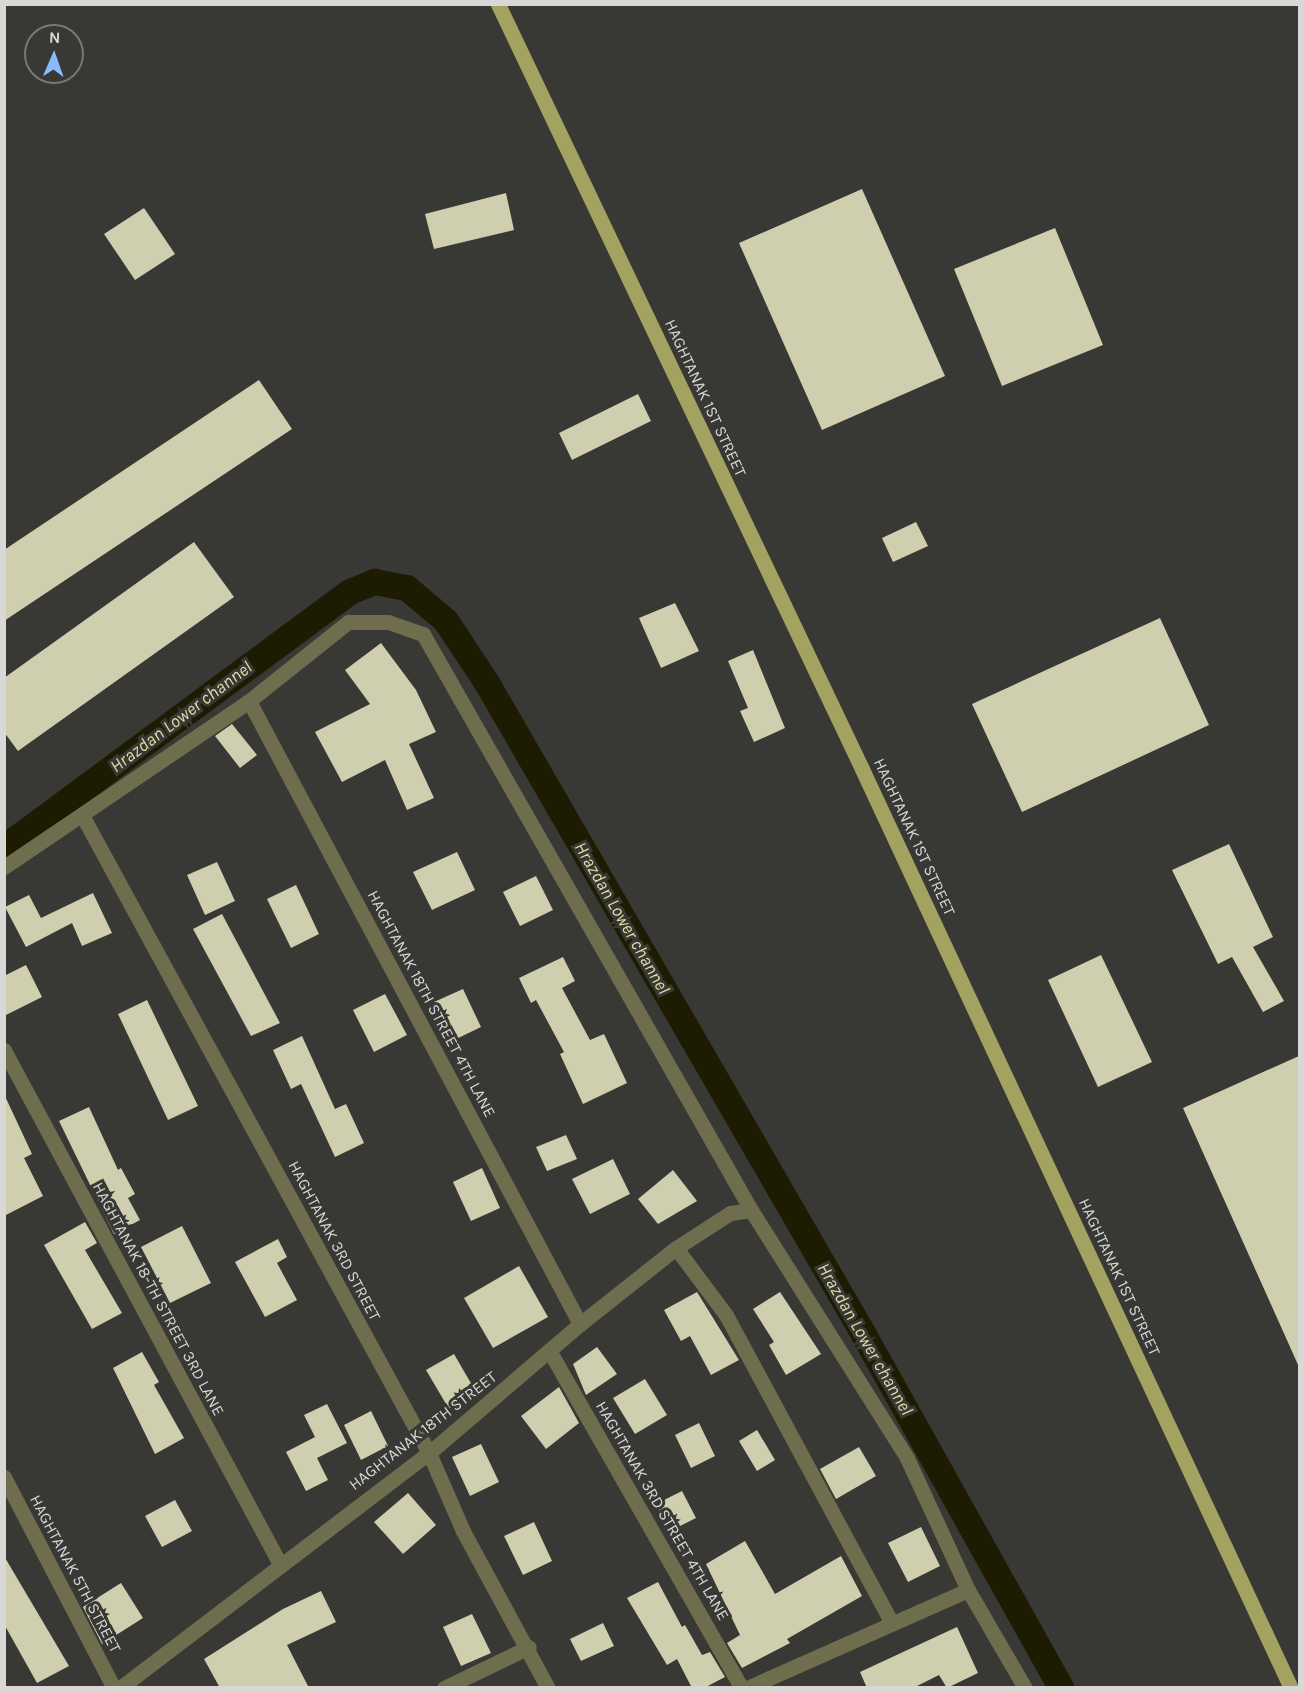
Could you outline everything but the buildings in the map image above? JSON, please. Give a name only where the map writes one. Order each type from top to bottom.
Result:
[{"type":"main road","name":"HAGHTANAK 1ST STREET","points":[[498,4],[862,769],[1291,1688]]},
{"type":"street","points":[[4,867],[249,701],[348,622],[388,622],[423,634],[751,1210],[907,1458],[968,1590],[1025,1688]]},
{"type":"street","name":"HAGHTANAK 18TH STREET 4TH LANE","points":[[249,701],[580,1324]]},
{"type":"street","name":"HAGHTANAK 3RD STREET","points":[[82,814],[429,1453],[463,1531],[529,1647],[548,1688]]},
{"type":"street","name":"HAGHTANAK 18-TH STREET 3RD LANE","points":[[4,1050],[280,1564]]},
{"type":"street","name":"HAGHTANAK 18TH STREET","points":[[120,1688],[280,1564],[429,1453],[550,1352],[580,1324],[676,1248],[730,1213],[751,1210]]},
{"type":"street","points":[[676,1248],[726,1314],[891,1622]]},
{"type":"street","name":"HAGHTANAK 3RD STREET 4TH LANE","points":[[550,1352],[742,1688]]},
{"type":"street","name":"HAGHTANAK 5TH STREET","points":[[4,1477],[114,1688]]},
{"type":"street","points":[[747,1688],[891,1622],[968,1590]]},
{"type":"street","points":[[444,1688],[529,1647]]},
{"type":"waterway","name":"Hrazdan Lower channel","points":[[4,848],[350,592],[375,582],[407,588],[446,621],[487,683],[864,1335],[1061,1688]]}]
